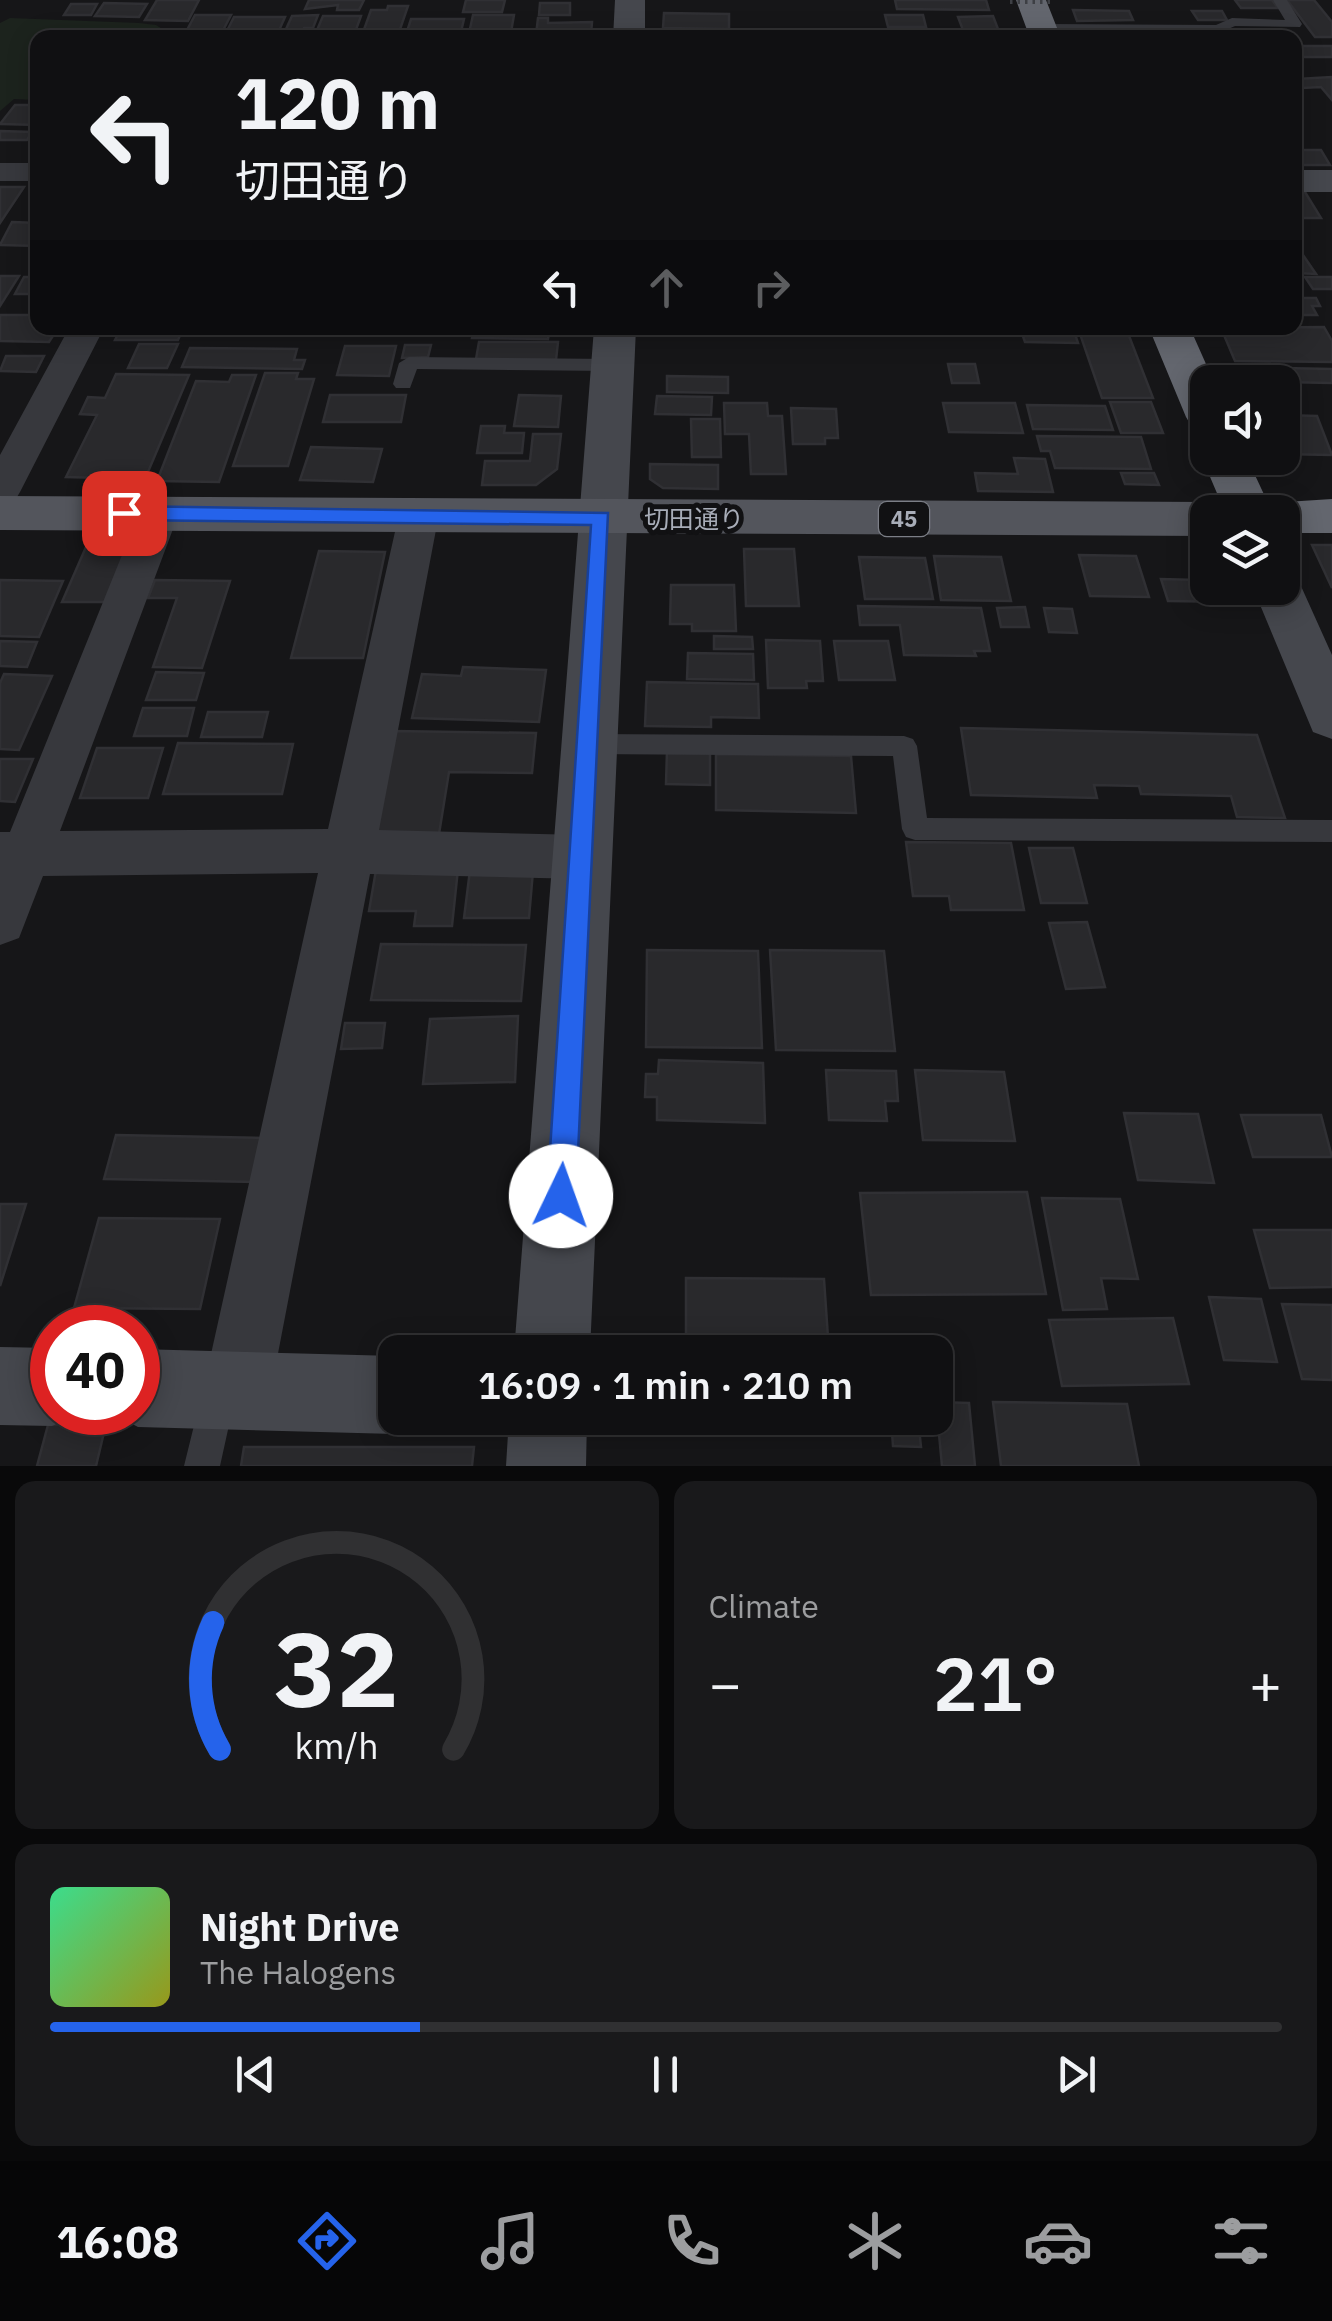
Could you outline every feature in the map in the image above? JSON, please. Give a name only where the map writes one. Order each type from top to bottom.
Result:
[{"type":"highway","points":[[1172,335],[1190,376]]},
{"type":"highway","points":[[1300,516],[1332,516]]},
{"type":"main road","name":"切田通り","points":[[0,513],[1190,519]]},
{"type":"street","points":[[629,30],[630,0]]},
{"type":"street","points":[[0,172],[30,172]]},
{"type":"street","points":[[1302,181],[1332,182]]},
{"type":"street","points":[[0,492],[82,335]]},
{"type":"street","points":[[553,1335],[614,346]]},
{"type":"street","points":[[0,921],[12,854],[159,513]]},
{"type":"street","points":[[378,1395],[195,1389],[350,851],[419,514]]},
{"type":"street","points":[[1285,605],[1332,717]]},
{"type":"street","points":[[12,854],[350,851],[582,857]]},
{"type":"street","points":[[0,1386],[30,1387]]},
{"type":"street","points":[[546,1466],[547,1435]]},
{"type":"lane","points":[[1037,14],[1219,29],[1232,22],[1295,24],[1280,0]]},
{"type":"lane","points":[[403,384],[408,364],[614,346]]},
{"type":"lane","points":[[588,744],[904,746],[915,829],[1332,832]]},
{"type":"lane","points":[[195,1389],[219,1390],[202,1466]]},
{"type":"shaded area","points":[[10,18],[139,23],[164,30],[30,30],[30,100],[14,99],[0,111],[0,23]]},
{"type":"building","points":[[157,0],[199,0],[188,21],[145,20]]},
{"type":"building","points":[[309,0],[364,0],[359,10],[337,10],[338,5],[305,9]]},
{"type":"building","points":[[466,0],[505,0],[502,12],[463,12]]},
{"type":"building","points":[[895,0],[986,0],[989,10],[897,9]]},
{"type":"building","points":[[1235,0],[1272,0],[1278,8],[1241,8]]},
{"type":"building","points":[[1287,0],[1314,0],[1332,22],[1332,37],[1315,37]]},
{"type":"building","points":[[104,3],[147,4],[139,17],[95,16]]},
{"type":"building","points":[[540,3],[570,3],[570,15],[539,15]]},
{"type":"building","points":[[71,4],[97,4],[91,15],[64,15]]},
{"type":"building","points":[[388,6],[408,6],[400,30],[364,30],[371,10],[387,10]]},
{"type":"building","points":[[1073,10],[1129,11],[1133,20],[1077,21]]},
{"type":"building","points":[[1192,11],[1222,11],[1227,20],[1198,20]]},
{"type":"building","points":[[664,13],[729,14],[729,29],[663,28]]},
{"type":"building","points":[[195,15],[231,15],[223,30],[187,30]]},
{"type":"building","points":[[318,15],[313,28],[286,30],[292,16]]},
{"type":"building","points":[[473,15],[514,15],[511,30],[470,30]]},
{"type":"building","points":[[885,15],[923,15],[926,27],[888,27]]},
{"type":"building","points":[[323,16],[361,16],[356,30],[317,30]]},
{"type":"building","points":[[993,16],[998,29],[963,30],[958,17]]},
{"type":"building","points":[[234,17],[285,17],[279,30],[228,30]]},
{"type":"building","points":[[538,18],[548,18],[548,23],[592,22],[591,30],[537,30]]},
{"type":"building","points":[[411,19],[464,19],[461,30],[408,30]]},
{"type":"building","points":[[1302,46],[1332,46],[1332,57],[1302,57]]},
{"type":"building","points":[[1332,77],[1332,100],[1321,87],[1302,88],[1302,79]]},
{"type":"building","points":[[15,105],[30,105],[30,125],[0,124]]},
{"type":"building","points":[[0,131],[30,132],[27,140],[0,140]]},
{"type":"building","points":[[1302,150],[1321,150],[1330,165],[1302,165]]},
{"type":"building","points":[[0,187],[24,187],[0,223]]},
{"type":"building","points":[[1302,192],[1305,192],[1321,218],[1302,218]]},
{"type":"building","points":[[12,222],[30,223],[30,246],[0,245]]},
{"type":"building","points":[[1302,255],[1303,255],[1316,274],[1302,273]]},
{"type":"building","points":[[0,276],[19,276],[0,306]]},
{"type":"building","points":[[24,277],[30,277],[30,294],[15,294]]},
{"type":"building","points":[[1305,277],[1332,277],[1332,289],[1313,289]]},
{"type":"building","points":[[1302,298],[1316,298],[1320,306],[1312,306],[1317,315],[1302,315]]},
{"type":"building","points":[[0,315],[30,315],[30,335],[54,335],[49,342],[0,341]]},
{"type":"building","points":[[1302,327],[1324,327],[1332,341],[1332,362],[1235,361],[1224,335],[1302,335]]},
{"type":"building","points":[[118,335],[180,335],[178,340],[115,340]]},
{"type":"building","points":[[473,335],[549,335],[548,339],[472,338]]},
{"type":"building","points":[[1022,335],[1075,335],[1078,343],[1025,342]]},
{"type":"building","points":[[1080,335],[1129,335],[1153,398],[1102,398]]},
{"type":"building","points":[[479,342],[558,342],[556,360],[476,359]]},
{"type":"building","points":[[139,344],[178,344],[167,368],[128,368]]},
{"type":"building","points":[[405,345],[431,345],[428,357],[402,358]]},
{"type":"building","points":[[345,346],[396,346],[389,376],[337,375]]},
{"type":"building","points":[[190,348],[297,349],[294,360],[305,360],[302,369],[182,367]]},
{"type":"building","points":[[6,356],[44,356],[36,372],[0,371]]},
{"type":"building","points":[[948,364],[975,364],[979,383],[952,383]]},
{"type":"building","points":[[1300,368],[1332,369],[1332,383],[1300,382]]},
{"type":"building","points":[[265,373],[298,373],[296,379],[314,379],[288,466],[233,466]]},
{"type":"building","points":[[116,374],[189,375],[145,479],[66,477],[97,415],[80,414],[88,397],[105,398]]},
{"type":"building","points":[[232,375],[256,375],[219,482],[157,481],[196,381],[229,382]]},
{"type":"building","points":[[667,376],[728,377],[728,393],[667,392]]},
{"type":"building","points":[[330,395],[406,395],[401,422],[323,422]]},
{"type":"building","points":[[519,395],[561,396],[558,427],[514,426]]},
{"type":"building","points":[[657,396],[712,397],[711,415],[655,414]]},
{"type":"building","points":[[1110,402],[1151,402],[1163,433],[1121,433]]},
{"type":"building","points":[[724,403],[767,403],[768,416],[782,416],[786,474],[751,474],[749,434],[725,434]]},
{"type":"building","points":[[943,403],[1015,403],[1023,433],[949,432]]},
{"type":"building","points":[[1027,405],[1105,406],[1113,430],[1033,429]]},
{"type":"building","points":[[791,408],[836,409],[838,438],[825,438],[825,444],[793,444]]},
{"type":"building","points":[[1300,416],[1317,416],[1332,455],[1300,454]]},
{"type":"building","points":[[691,419],[720,419],[721,457],[692,457]]},
{"type":"building","points":[[481,426],[505,426],[504,433],[524,433],[522,453],[477,453]]},
{"type":"building","points":[[533,434],[561,434],[557,469],[536,485],[482,485],[485,461],[530,461]]},
{"type":"building","points":[[1037,436],[1141,437],[1151,469],[1055,468],[1050,451],[1041,451]]},
{"type":"building","points":[[311,447],[382,449],[373,482],[300,480]]},
{"type":"building","points":[[1014,458],[1045,459],[1053,492],[978,491],[975,473],[1018,474]]},
{"type":"building","points":[[650,464],[718,465],[718,489],[663,488],[650,479]]},
{"type":"building","points":[[1121,473],[1154,473],[1159,485],[1125,484]]},
{"type":"building","points":[[1312,545],[1332,545],[1332,588]]},
{"type":"building","points":[[86,547],[129,547],[107,602],[62,602]]},
{"type":"building","points":[[744,549],[794,549],[799,606],[746,606]]},
{"type":"building","points":[[319,551],[385,552],[363,658],[291,658]]},
{"type":"building","points":[[1079,555],[1136,556],[1149,597],[1090,596]]},
{"type":"building","points":[[934,556],[1001,557],[1011,601],[941,600]]},
{"type":"building","points":[[859,557],[925,558],[933,599],[865,599]]},
{"type":"building","points":[[1161,579],[1190,580],[1190,601],[1168,601]]},
{"type":"building","points":[[0,580],[63,581],[39,637],[0,636]]},
{"type":"building","points":[[155,580],[230,581],[202,668],[153,667],[177,598],[148,598]]},
{"type":"building","points":[[671,585],[734,585],[736,631],[692,631],[692,624],[670,624]]},
{"type":"building","points":[[858,606],[981,608],[990,651],[974,651],[976,656],[904,655],[900,625],[860,625]]},
{"type":"building","points":[[1025,607],[1029,627],[1001,627],[997,608]]},
{"type":"building","points":[[1044,608],[1072,609],[1077,633],[1049,632]]},
{"type":"building","points":[[714,636],[752,637],[753,649],[714,649]]},
{"type":"building","points":[[766,640],[820,641],[823,681],[806,681],[807,688],[768,688]]},
{"type":"building","points":[[0,641],[37,642],[27,667],[0,666]]},
{"type":"building","points":[[834,641],[888,641],[895,680],[839,680]]},
{"type":"building","points":[[688,653],[753,654],[754,680],[687,679]]},
{"type":"building","points":[[463,667],[546,670],[539,722],[412,718],[422,674],[461,676]]},
{"type":"building","points":[[156,672],[204,673],[196,700],[146,700]]},
{"type":"building","points":[[4,674],[52,676],[19,750],[0,749],[0,683]]},
{"type":"building","points":[[647,682],[758,684],[759,718],[711,717],[711,727],[645,726]]},
{"type":"building","points":[[143,708],[194,708],[187,736],[134,736]]},
{"type":"building","points":[[208,712],[268,712],[262,737],[201,737]]},
{"type":"building","points":[[961,728],[1257,735],[1285,818],[1237,817],[1231,796],[1141,794],[1139,786],[1094,785],[1097,798],[971,795]]},
{"type":"building","points":[[393,731],[536,733],[532,773],[449,772],[439,834],[374,833]]},
{"type":"building","points":[[178,743],[293,744],[282,794],[163,794]]},
{"type":"building","points":[[97,748],[163,748],[148,798],[80,798]]},
{"type":"building","points":[[667,750],[710,752],[710,785],[666,784]]},
{"type":"building","points":[[716,754],[851,756],[856,813],[716,810]]},
{"type":"building","points":[[0,759],[33,759],[15,802],[0,801]]},
{"type":"building","points":[[906,842],[1011,843],[1024,910],[951,910],[949,896],[913,896]]},
{"type":"building","points":[[1029,848],[1073,848],[1087,903],[1041,903]]},
{"type":"building","points":[[458,869],[452,926],[414,926],[416,911],[369,911],[376,870]]},
{"type":"building","points":[[470,870],[533,871],[529,918],[464,918]]},
{"type":"building","points":[[1087,922],[1105,987],[1066,989],[1049,923]]},
{"type":"building","points":[[381,944],[526,945],[521,1001],[371,1000]]},
{"type":"building","points":[[647,950],[758,951],[762,1048],[646,1047]]},
{"type":"building","points":[[770,950],[884,951],[895,1051],[776,1050]]},
{"type":"building","points":[[518,1016],[515,1082],[423,1084],[430,1019]]},
{"type":"building","points":[[345,1023],[385,1023],[382,1048],[341,1049]]},
{"type":"building","points":[[659,1060],[763,1063],[765,1123],[657,1120],[657,1097],[645,1097],[646,1074],[658,1074]]},
{"type":"building","points":[[826,1070],[896,1071],[898,1101],[885,1101],[887,1121],[829,1120]]},
{"type":"building","points":[[915,1070],[1004,1072],[1015,1141],[923,1140]]},
{"type":"building","points":[[1124,1113],[1198,1114],[1214,1183],[1138,1180]]},
{"type":"building","points":[[1241,1115],[1321,1115],[1332,1157],[1253,1157]]},
{"type":"building","points":[[116,1135],[265,1138],[256,1182],[104,1179]]},
{"type":"building","points":[[1027,1192],[1046,1294],[871,1295],[860,1193]]},
{"type":"building","points":[[1042,1198],[1120,1199],[1138,1279],[1101,1278],[1107,1309],[1063,1310]]},
{"type":"building","points":[[0,1204],[26,1204],[0,1286]]},
{"type":"building","points":[[99,1218],[220,1219],[200,1309],[75,1305]]},
{"type":"building","points":[[1254,1230],[1332,1230],[1332,1287],[1270,1288]]},
{"type":"building","points":[[686,1278],[824,1279],[828,1335],[686,1335]]},
{"type":"building","points":[[1209,1297],[1261,1299],[1277,1362],[1224,1360]]},
{"type":"building","points":[[1282,1304],[1332,1305],[1332,1380],[1302,1379]]},
{"type":"building","points":[[1173,1318],[1189,1384],[1062,1386],[1049,1320]]},
{"type":"building","points":[[993,1402],[1127,1404],[1139,1466],[1001,1466]]},
{"type":"building","points":[[953,1403],[969,1403],[975,1466],[942,1466],[939,1435],[953,1435]]},
{"type":"building","points":[[45,1435],[103,1435],[96,1466],[37,1466]]},
{"type":"building","points":[[892,1435],[920,1435],[921,1447],[893,1446]]},
{"type":"building","points":[[244,1447],[474,1447],[472,1466],[241,1466]]},
{"type":"route","points":[[124,513],[601,518],[561,1196]]}]
